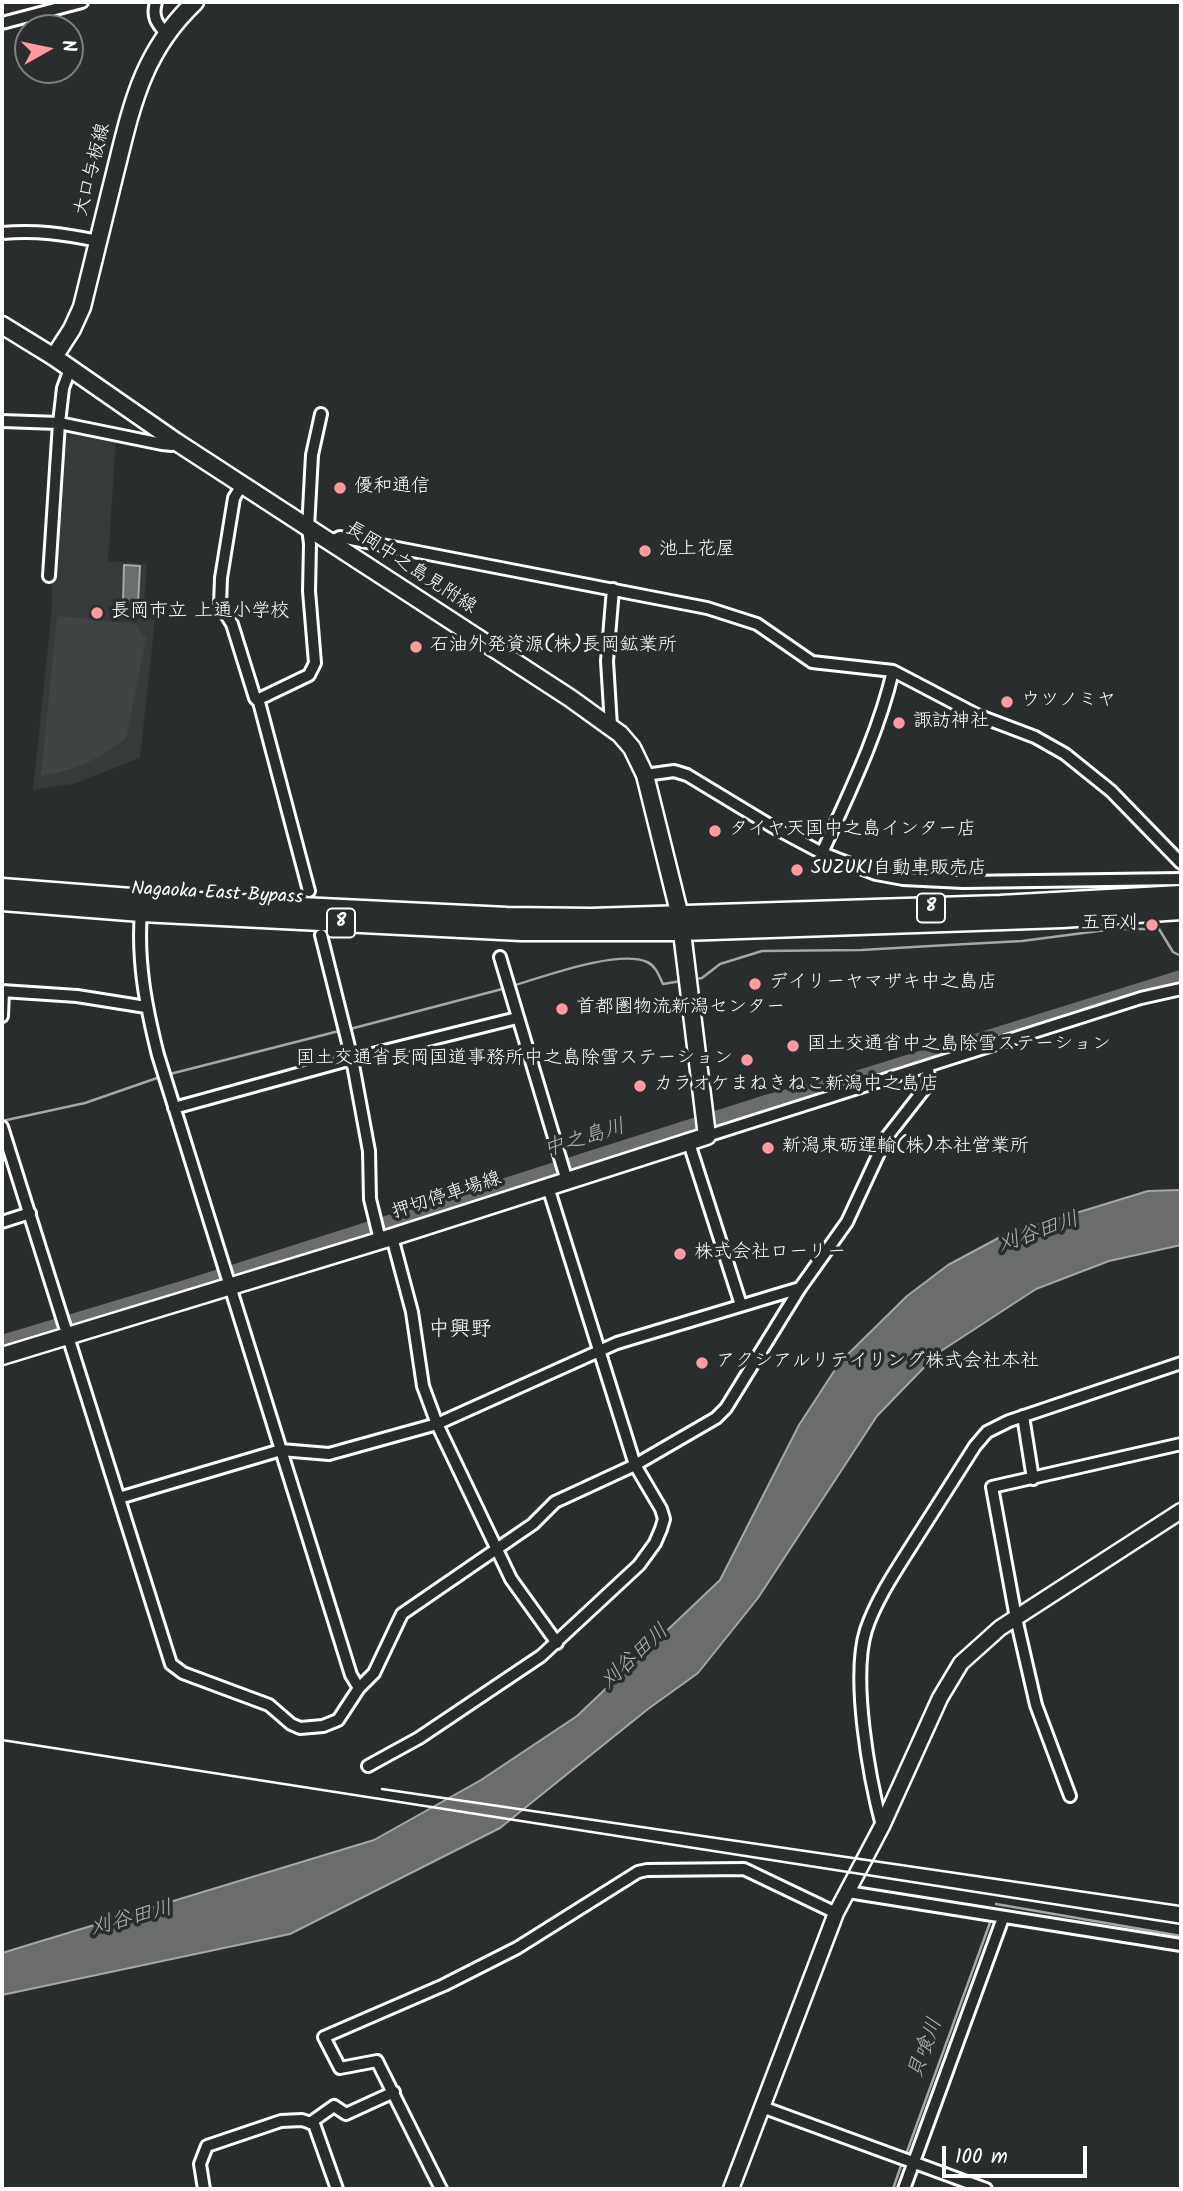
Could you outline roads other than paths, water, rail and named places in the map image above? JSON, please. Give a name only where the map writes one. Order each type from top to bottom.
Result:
[{"type":"highway","name":"Nagaoka East Bypass","points":[[2,888],[157,900],[681,924]]},
{"type":"highway","name":"8","points":[[681,924],[1181,895]]},
{"type":"highway","name":"Nagaoka East Bypass","points":[[2,901],[141,912],[480,929],[681,924]]},
{"type":"highway","name":"8","points":[[681,924],[1062,918],[1181,910]]},
{"type":"main road","name":"大口与板線","points":[[54,357],[82,307],[135,96],[145,69],[166,33],[195,2]]},
{"type":"main road","name":"長岡中之島見附線","points":[[2,325],[611,726],[632,748],[645,775],[681,924]]},
{"type":"main road","points":[[681,924],[707,1136]]},
{"type":"main road","name":"押切停車場線","points":[[2,1356],[68,1336],[229,1278],[386,1238],[707,1136]]},
{"type":"street","points":[[2,23],[82,2]]},
{"type":"street","points":[[156,2],[155,18],[166,33]]},
{"type":"street","points":[[2,233],[64,233],[98,241]]},
{"type":"street","points":[[49,576],[59,423],[63,388],[70,369]]},
{"type":"street","points":[[257,700],[314,670],[316,660],[309,591],[308,528],[313,455],[321,414]]},
{"type":"street","points":[[2,421],[59,423],[163,444],[172,445],[175,441]]},
{"type":"street","points":[[242,485],[234,498],[221,578],[220,605],[232,624],[257,700],[309,891]]},
{"type":"street","points":[[330,542],[340,537],[707,608],[749,620],[812,662],[893,671],[977,715],[1035,737],[1065,754],[1111,791],[1181,863]]},
{"type":"street","points":[[611,726],[607,661],[613,590]]},
{"type":"street","points":[[822,853],[871,745],[884,710],[893,671]]},
{"type":"street","points":[[645,775],[674,771],[687,775],[822,853],[876,874],[903,879],[963,882],[1181,879]]},
{"type":"street","points":[[1055,882],[1056,903]]},
{"type":"street","points":[[141,912],[141,974],[146,1007],[174,1108],[351,1675],[359,1688]]},
{"type":"street","points":[[321,935],[352,1059],[369,1151],[370,1199],[412,1312],[423,1386],[437,1424],[511,1579],[557,1643]]},
{"type":"street","points":[[500,957],[567,1181]]},
{"type":"street","points":[[707,1136],[1141,999],[1181,989]]},
{"type":"street","points":[[2,1016],[2,991],[78,996],[146,1007]]},
{"type":"street","points":[[174,1108],[352,1059],[517,1018]]},
{"type":"street","points":[[2,1127],[171,1664],[175,1669],[269,1705],[300,1728],[323,1726],[338,1720],[359,1688],[374,1673],[402,1614],[533,1524],[567,1494],[635,1465],[716,1418],[726,1408],[800,1288],[847,1222],[886,1138],[929,1083],[928,1066]]},
{"type":"street","points":[[689,1143],[741,1305]]},
{"type":"street","points":[[368,1766],[459,1712],[557,1643],[639,1565],[655,1543],[663,1519],[661,1508],[635,1465],[548,1187]]},
{"type":"street","points":[[2,1222],[30,1213]]},
{"type":"street","points":[[119,1498],[281,1450],[329,1454],[437,1424],[617,1343],[800,1288]]},
{"type":"street","points":[[882,1826],[873,1792],[861,1704],[862,1648],[874,1611],[898,1567],[975,1446],[987,1432],[1023,1416],[1181,1363]]},
{"type":"street","points":[[1023,1416],[1033,1479]]},
{"type":"street","points":[[1070,1796],[1036,1705],[1016,1618],[992,1487],[1181,1444]]},
{"type":"street","points":[[731,2189],[836,1913],[882,1826],[940,1698],[956,1670],[976,1647],[1016,1618],[1181,1511]]},
{"type":"street","points":[[441,2189],[377,2061],[340,2068],[324,2037],[444,1985],[517,1948],[638,1872],[744,1869],[836,1913]]},
{"type":"street","points":[[848,1892],[1181,1945]]},
{"type":"street","points":[[904,2189],[1003,1918]]},
{"type":"street","points":[[310,2123],[334,2106],[346,2114],[394,2092]]},
{"type":"street","points":[[762,2107],[986,2189]]},
{"type":"street","points":[[204,2189],[200,2164],[207,2146],[281,2121],[302,2120],[314,2124],[337,2189]]},
{"type":"water","points":[[124,565],[140,566],[138,603],[123,602]]},
{"type":"water","name":"刈谷田川","points":[[1181,1190],[1181,1245],[1109,1261],[1036,1289],[938,1353],[877,1416],[758,1598],[698,1673],[648,1709],[500,1828],[290,1934],[2,1995],[2,1953],[374,1840],[481,1780],[577,1716],[720,1580],[799,1425],[840,1362],[907,1296],[948,1265],[1004,1235],[1148,1191]]},
{"type":"waterway","points":[[695,979],[702,978],[720,964],[762,951],[861,950],[1022,941],[1114,929],[1159,929],[1173,952],[1181,956]]},
{"type":"waterway","points":[[512,986],[580,966],[618,959],[647,962],[655,969],[663,984],[681,981]]},
{"type":"waterway","name":"中之島川","points":[[2,1344],[185,1289],[766,1104],[859,1079],[1181,979]]},
{"type":"waterway","points":[[350,1029],[506,988]]},
{"type":"waterway","points":[[166,1075],[343,1030]]},
{"type":"waterway","points":[[2,1121],[85,1103],[160,1077]]},
{"type":"waterway","name":"貝喰川","points":[[996,1904],[1181,1936]]},
{"type":"waterway","name":"貝喰川","points":[[905,2157],[991,1920]]},
{"type":"waterway","name":"貝喰川","points":[[893,2189],[902,2163]]},
{"type":"railway","points":[[2,1740],[1181,1924]]},
{"type":"railway","points":[[382,1789],[1181,1906]]},
{"type":"place","name":"優和通信","points":[[340,488]]},
{"type":"place","name":"池上花屋","points":[[645,551]]},
{"type":"place","name":"長岡市立 上通小学校","points":[[97,613]]},
{"type":"place","name":"石油外発資源(株)長岡鉱業所","points":[[416,647]]},
{"type":"place","name":"ウツノミヤ","points":[[1007,702]]},
{"type":"place","name":"諏訪神社","points":[[899,723]]},
{"type":"place","name":"タイヤ天国中之島インター店","points":[[715,831]]},
{"type":"place","name":"SUZUKI自動車販売店","points":[[797,870]]},
{"type":"place","name":"五百刈","points":[[1152,925]]},
{"type":"place","name":"デイリーヤマザキ中之島店","points":[[755,984]]},
{"type":"place","name":"首都圏物流新潟センター","points":[[562,1009]]},
{"type":"place","name":"国土交通省中之島除雪ステーション","points":[[793,1046]]},
{"type":"place","name":"国土交通省長岡国道事務所中之島除雪ステーション","points":[[747,1060]]},
{"type":"place","name":"カラオケまねきねこ新潟中之島店","points":[[640,1086]]},
{"type":"place","name":"新潟東砺運輸(株)本社営業所","points":[[768,1148]]},
{"type":"place","name":"株式会社ローリー","points":[[680,1254]]},
{"type":"place","name":"アクシアルリテイリング株式会社本社","points":[[702,1363]]},
{"type":"district","name":"中興野","points":[[460,1331]]}]
